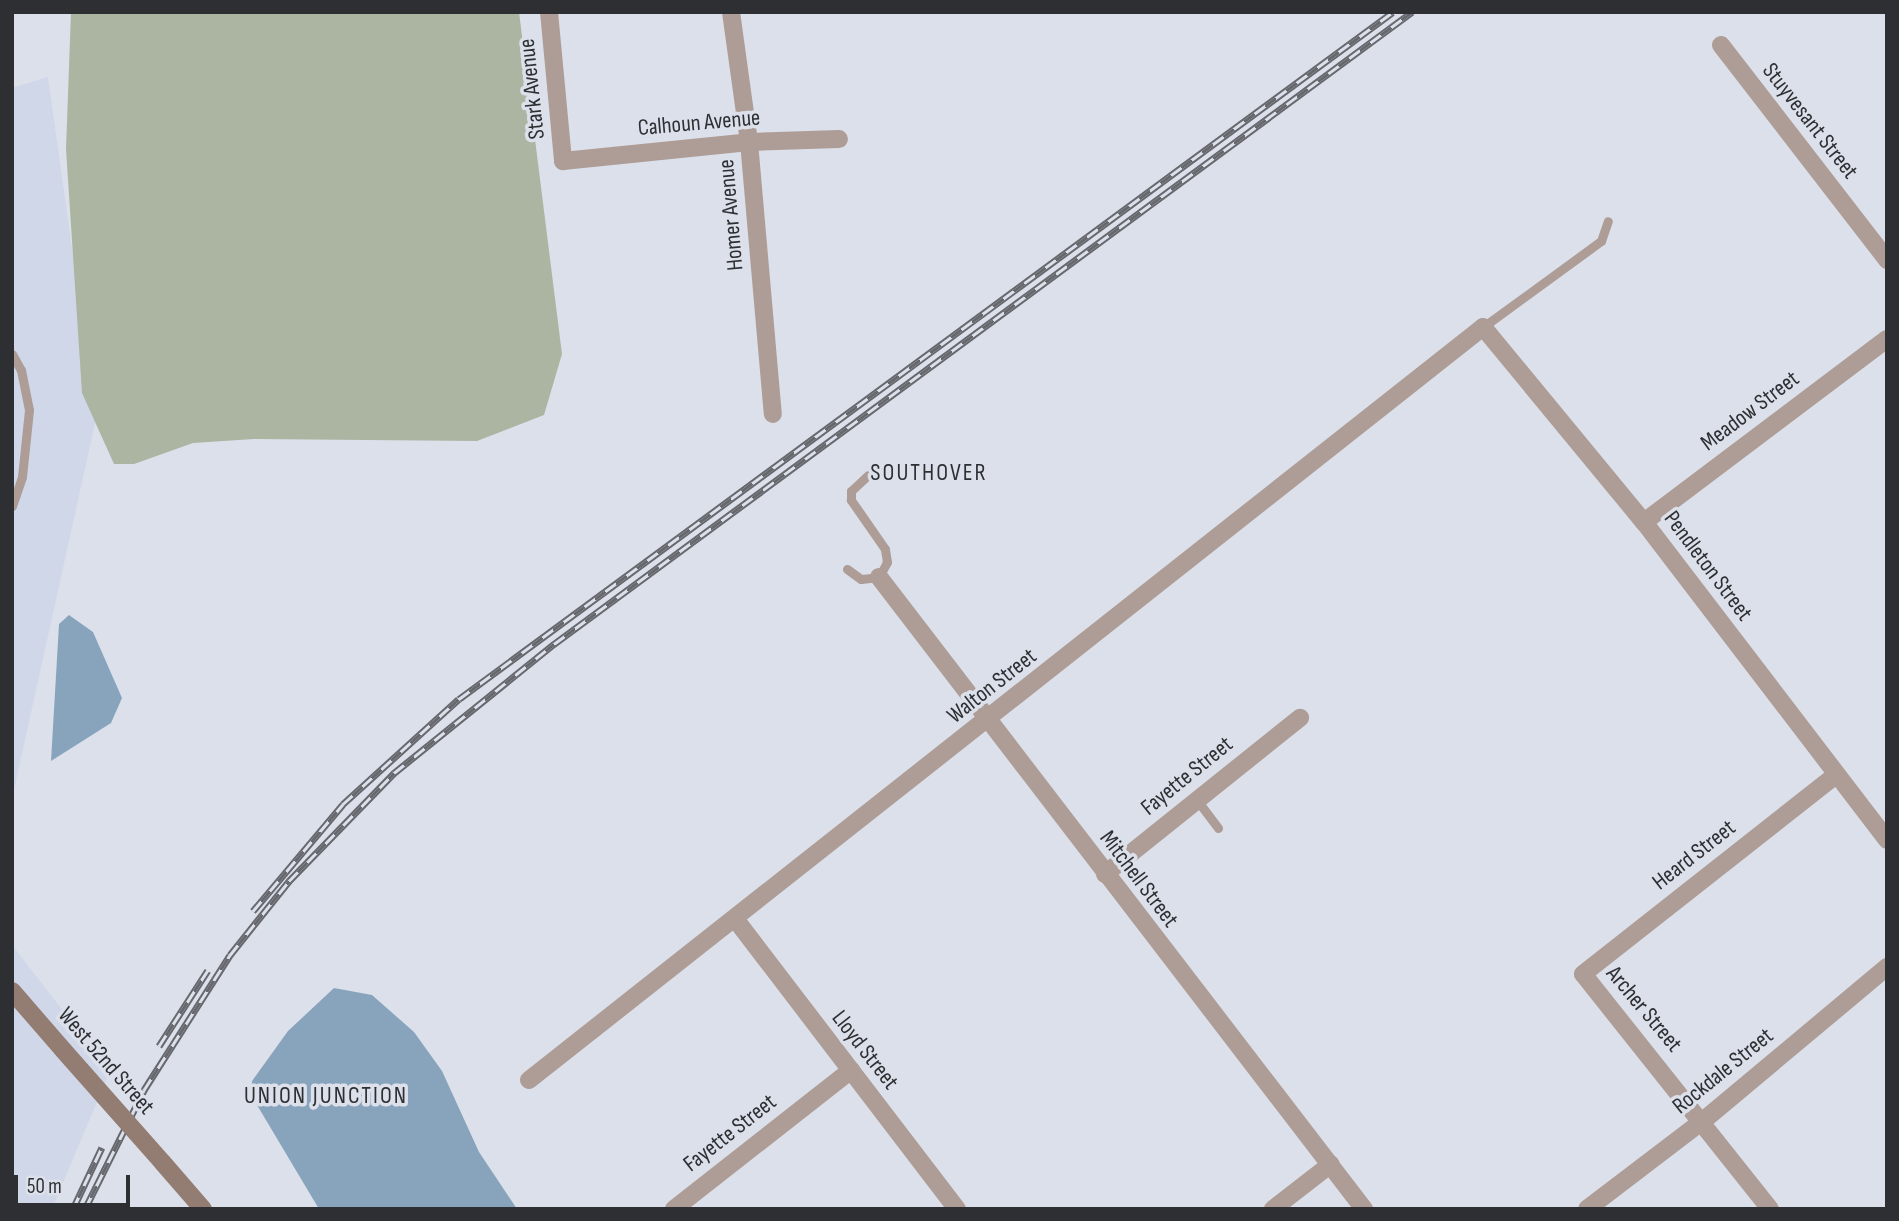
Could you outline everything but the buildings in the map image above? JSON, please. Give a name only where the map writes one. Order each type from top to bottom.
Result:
[{"type":"main road","name":"West 52nd Street","points":[[12,991],[203,1209]]},
{"type":"street","name":"Stark Avenue","points":[[549,12],[563,161]]},
{"type":"street","name":"Homer Avenue","points":[[732,12],[749,142],[773,414]]},
{"type":"street","name":"Stuyvesant Street","points":[[1721,45],[1887,260]]},
{"type":"street","name":"Calhoun Avenue","points":[[563,161],[749,142],[839,139]]},
{"type":"street","name":"Pendleton Street","points":[[1483,327],[1644,522],[1887,840]]},
{"type":"street","name":"Walton Street","points":[[529,1080],[736,920],[1483,327]]},
{"type":"street","name":"Meadow Street","points":[[1644,522],[1887,339]]},
{"type":"street","name":"Mitchell Street","points":[[879,577],[1364,1209]]},
{"type":"street","name":"Fayette Street","points":[[1105,874],[1300,718]]},
{"type":"street","name":"Heard Street","points":[[1583,974],[1836,775]]},
{"type":"street","name":"Lloyd Street","points":[[736,920],[957,1209]]},
{"type":"street","name":"Rockdale Street","points":[[1587,1209],[1704,1120],[1887,967]]},
{"type":"street","name":"Archer Street","points":[[1583,974],[1704,1120],[1770,1209]]},
{"type":"street","name":"Fayette Street","points":[[674,1209],[851,1070]]},
{"type":"street","points":[[1273,1209],[1331,1164]]},
{"type":"lane","points":[[1483,327],[1601,241],[1608,221]]},
{"type":"lane","points":[[12,354],[21,370],[29,410],[22,477],[12,506]]},
{"type":"lane","points":[[847,569],[861,579],[879,577],[887,562],[885,549],[851,500],[851,491],[868,475]]},
{"type":"lane","points":[[1196,800],[1218,828]]},
{"type":"shaded area","points":[[48,77],[96,419],[12,799],[12,88]]},
{"type":"shaded area","points":[[12,945],[110,1071],[52,1209],[12,1209]]},
{"type":"green space","points":[[71,12],[519,12],[562,354],[544,415],[477,441],[254,439],[193,443],[134,464],[114,464],[82,393],[66,149]]},
{"type":"water","points":[[69,615],[93,632],[122,698],[111,723],[51,761],[59,624]]},
{"type":"water","points":[[334,988],[372,995],[414,1032],[442,1071],[479,1152],[517,1209],[319,1209],[251,1095],[252,1081],[288,1031]]},
{"type":"railway","points":[[253,911],[343,804],[459,699],[1393,12]]},
{"type":"railway","points":[[85,1209],[144,1090],[230,955],[289,881],[394,773],[554,644],[1412,12]]},
{"type":"railway","points":[[159,1046],[208,970]]},
{"type":"railway","points":[[73,1209],[102,1147]]},
{"type":"district","name":"SOUTHOVER","points":[[929,473]]},
{"type":"district","name":"UNION JUNCTION","points":[[326,1096]]}]
